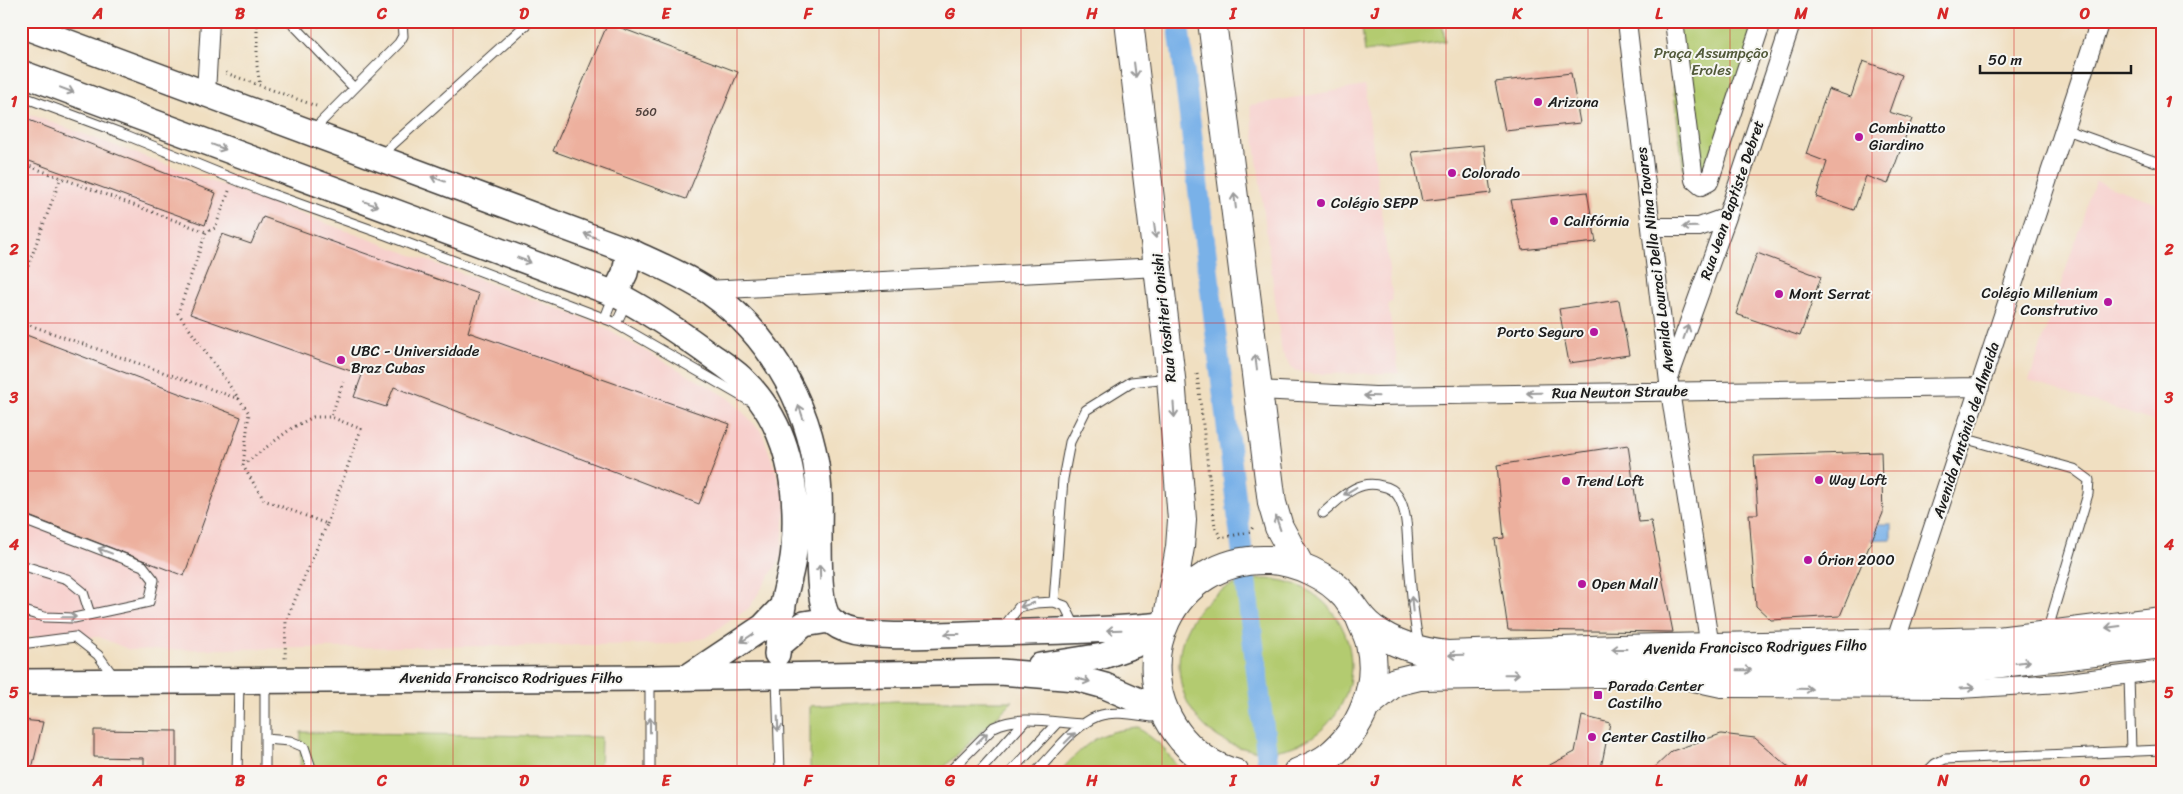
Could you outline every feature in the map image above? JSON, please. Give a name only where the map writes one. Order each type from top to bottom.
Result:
[{"type":"main road","name":"Rua Yoshiteri Onishi","points":[[1129,21],[1159,267],[1184,373],[1180,547],[1163,625]]},
{"type":"main road","points":[[1212,21],[1260,390],[1272,502],[1279,528],[1300,566]]},
{"type":"main road","name":"Avenida Francisco Rodrigues Filho","points":[[1235,773],[1224,770],[1193,752],[1169,720],[1158,696],[1154,666],[1163,625],[1186,591],[1211,573],[1243,562],[1270,560],[1300,566],[1327,580],[1345,596],[1371,628],[1389,639],[1420,652],[1446,655],[1710,647],[1891,656],[1968,667],[2162,644]]},
{"type":"main road","name":"Avenida Francisco Rodrigues Filho","points":[[1297,773],[1327,765],[1353,732],[1367,705],[1373,675],[1370,644],[1359,615]]},
{"type":"main road","name":"Avenida Francisco Rodrigues Filho","points":[[1367,705],[1395,682],[1420,676],[1646,672],[1891,656],[2162,620]]},
{"type":"main road","points":[[1169,720],[1204,773]]},
{"type":"street","points":[[206,93],[210,21]]},
{"type":"street","name":"Avenida Louraci Della Nina Tavares","points":[[1628,21],[1670,384],[1710,647]]},
{"type":"street","points":[[1674,21],[1694,180],[1701,186],[1709,182],[1762,21]]},
{"type":"street","name":"Rua Jean Baptiste Debret","points":[[1670,384],[1792,21]]},
{"type":"street","name":"Avenida Antônio de Almeida","points":[[1891,656],[2100,21]]},
{"type":"street","points":[[23,27],[206,93],[639,255],[706,290],[740,318],[777,361],[796,396],[815,460],[820,492],[820,587],[829,620],[840,627],[865,634],[1000,633],[1163,625]]},
{"type":"street","points":[[21,73],[621,298],[691,341],[740,378],[771,415],[779,428],[788,454],[794,493],[794,551],[783,606],[776,676]]},
{"type":"street","points":[[1651,227],[1699,227],[1727,217]]},
{"type":"street","points":[[621,298],[626,273],[639,255]]},
{"type":"street","points":[[706,290],[1159,267]]},
{"type":"street","name":"Rua Newton Straube","points":[[1260,390],[1375,396],[1670,384],[1980,387]]},
{"type":"street","points":[[688,677],[763,627],[783,606]]},
{"type":"street","points":[[778,646],[804,624],[829,620]]},
{"type":"street","name":"Avenida Francisco Rodrigues Filho","points":[[1000,672],[1103,656],[1163,625]]},
{"type":"street","points":[[1646,672],[1721,688],[1959,689],[2061,683],[2162,670]]},
{"type":"street","name":"Avenida Francisco Rodrigues Filho","points":[[21,682],[650,678],[1000,672],[1076,678],[1105,686],[1169,720]]},
{"type":"lane","points":[[290,21],[354,88]]},
{"type":"lane","points":[[310,133],[399,43],[403,36],[402,21]]},
{"type":"lane","points":[[378,157],[530,21]]},
{"type":"lane","points":[[21,96],[126,135],[263,191],[386,235],[604,318],[686,362],[771,415]]},
{"type":"lane","points":[[2064,129],[2162,164]]},
{"type":"lane","points":[[604,318],[621,298]]},
{"type":"lane","points":[[616,324],[621,298]]},
{"type":"lane","points":[[1054,602],[1063,479],[1070,442],[1086,410],[1131,382],[1184,373]]},
{"type":"lane","points":[[1963,438],[2074,469],[2089,480],[2088,494],[2046,635]]},
{"type":"lane","points":[[1323,513],[1345,494],[1357,487],[1373,483],[1389,488],[1398,496],[1404,512],[1413,614],[1420,652]]},
{"type":"lane","points":[[21,519],[143,566],[154,580],[149,602],[74,618],[44,617],[21,610]]},
{"type":"lane","points":[[21,565],[68,580],[82,592],[90,614]]},
{"type":"lane","points":[[1000,633],[1019,607],[1036,603],[1054,602],[1065,606],[1078,630]]},
{"type":"lane","points":[[21,644],[75,637],[98,655],[117,681]]},
{"type":"lane","points":[[2129,674],[2131,752]]},
{"type":"lane","points":[[776,676],[780,773]]},
{"type":"lane","points":[[650,678],[650,773]]},
{"type":"lane","points":[[237,773],[239,680]]},
{"type":"lane","points":[[265,773],[265,739],[274,680]]},
{"type":"lane","points":[[1036,773],[1084,724],[1099,716],[1108,714],[1169,720]]},
{"type":"lane","points":[[948,773],[994,727],[1002,723],[1025,721],[1084,724]]},
{"type":"lane","points":[[978,773],[1025,721]]},
{"type":"lane","points":[[1010,773],[1057,723]]},
{"type":"lane","points":[[265,739],[290,741],[304,747],[310,765],[310,773]]},
{"type":"lane","points":[[1926,773],[1945,759],[2162,750]]},
{"type":"path","points":[[257,21],[257,66],[265,116]]},
{"type":"path","points":[[208,67],[260,84],[330,112]]},
{"type":"path","points":[[21,163],[206,232],[215,228]]},
{"type":"path","points":[[21,286],[61,177]]},
{"type":"path","points":[[206,232],[178,313],[249,412],[243,466],[264,500],[327,524]]},
{"type":"path","points":[[21,322],[240,400]]},
{"type":"path","points":[[1184,373],[1215,527],[1220,538],[1250,532],[1256,520]]},
{"type":"path","points":[[331,417],[344,382]]},
{"type":"path","points":[[243,466],[292,428],[313,417],[331,417],[361,429],[327,524],[286,621],[274,680]]},
{"type":"shaded area","name":"Colégio SEPP","points":[[1365,86],[1393,301],[1388,304],[1399,373],[1311,374],[1294,370],[1282,353],[1250,105]]},
{"type":"shaded area","name":"UBC - Universidade Braz Cubas","points":[[21,111],[594,322],[729,398],[762,432],[786,500],[781,558],[749,608],[705,638],[672,644],[130,650],[99,637],[21,637]]},
{"type":"shaded area","name":"Colégio Millenium Construtivo","points":[[2095,181],[2160,204],[2156,221],[2162,223],[2162,424],[2029,381]]},
{"type":"green space","points":[[1361,21],[1442,21],[1445,41],[1365,52]]},
{"type":"green space","name":"Praça Assumpção Eroles","points":[[1665,21],[1767,21],[1709,195],[1698,195],[1685,181]]},
{"type":"green space","points":[[1265,579],[1282,581],[1298,586],[1326,604],[1344,632],[1349,648],[1351,665],[1349,682],[1344,698],[1326,726],[1298,744],[1282,749],[1265,751],[1248,749],[1232,744],[1204,726],[1186,698],[1181,682],[1179,665],[1181,648],[1186,632],[1204,604],[1232,586],[1248,581]]},
{"type":"green space","points":[[895,701],[1013,701],[938,773],[810,773],[810,706]]},
{"type":"green space","points":[[1139,728],[1162,746],[1182,773],[1058,773],[1093,740],[1112,732]]},
{"type":"green space","points":[[301,732],[601,737],[600,773],[300,773]]},
{"type":"water","points":[[1863,524],[1891,524],[1891,539],[1863,540]]},
{"type":"building","points":[[608,23],[738,72],[686,199],[553,151]]},
{"type":"building","name":"Combinatto Giardino","points":[[1863,61],[1902,75],[1889,112],[1912,119],[1888,184],[1866,176],[1854,210],[1816,197],[1827,162],[1806,154],[1828,89],[1851,97]]},
{"type":"building","name":"Arizona","points":[[1571,73],[1580,123],[1505,131],[1495,82]]},
{"type":"building","points":[[21,117],[216,193],[205,225],[21,158]]},
{"type":"building","name":"Colorado","points":[[1484,145],[1491,193],[1422,201],[1412,152]]},
{"type":"building","name":"Califórnia","points":[[1587,192],[1596,242],[1522,250],[1511,200]]},
{"type":"building","points":[[263,217],[479,294],[468,332],[730,424],[699,504],[394,387],[386,407],[354,397],[362,375],[190,314],[222,234],[251,244]]},
{"type":"building","name":"Mont Serrat","points":[[1757,253],[1821,277],[1800,336],[1736,314]]},
{"type":"building","name":"Porto Seguro","points":[[1619,300],[1629,355],[1569,363],[1559,309]]},
{"type":"building","points":[[21,333],[241,417],[184,576],[21,513]]},
{"type":"building","name":"Open Mall","points":[[1628,445],[1639,522],[1651,521],[1673,632],[1508,630],[1495,539],[1504,538],[1497,465]]},
{"type":"building","points":[[1881,452],[1883,513],[1840,616],[1771,620],[1756,606],[1749,514],[1758,514],[1754,456]]},
{"type":"building","name":"Center Castilho","points":[[1582,716],[1610,723],[1600,773],[1534,773],[1575,752]]},
{"type":"building","points":[[21,720],[43,722],[31,773],[21,773]]},
{"type":"building","points":[[94,730],[177,731],[177,773],[144,773],[144,758],[94,757]]},
{"type":"building","points":[[1721,734],[1755,738],[1795,773],[1649,773],[1672,751]]},
{"type":"waterway","points":[[1178,21],[1268,765]]},
{"type":"place","name":"Arizona","points":[[1538,102]]},
{"type":"place","name":"Combinatto Giardino","points":[[1859,137]]},
{"type":"place","name":"Colorado","points":[[1452,173]]},
{"type":"place","name":"Colégio SEPP","points":[[1321,203]]},
{"type":"place","name":"Califórnia","points":[[1554,221]]},
{"type":"place","name":"Mont Serrat","points":[[1779,294]]},
{"type":"place","name":"Colégio Millenium Construtivo","points":[[2108,302]]},
{"type":"place","name":"Porto Seguro","points":[[1594,332]]},
{"type":"place","name":"UBC - Universidade Braz Cubas","points":[[341,360]]},
{"type":"place","name":"Way Loft","points":[[1819,480]]},
{"type":"place","name":"Trend Loft","points":[[1566,481]]},
{"type":"place","name":"Órion 2000","points":[[1808,560]]},
{"type":"place","name":"Open Mall","points":[[1582,584]]},
{"type":"place","name":"Parada Center Castilho","points":[[1598,695]]},
{"type":"place","name":"Center Castilho","points":[[1592,737]]}]
